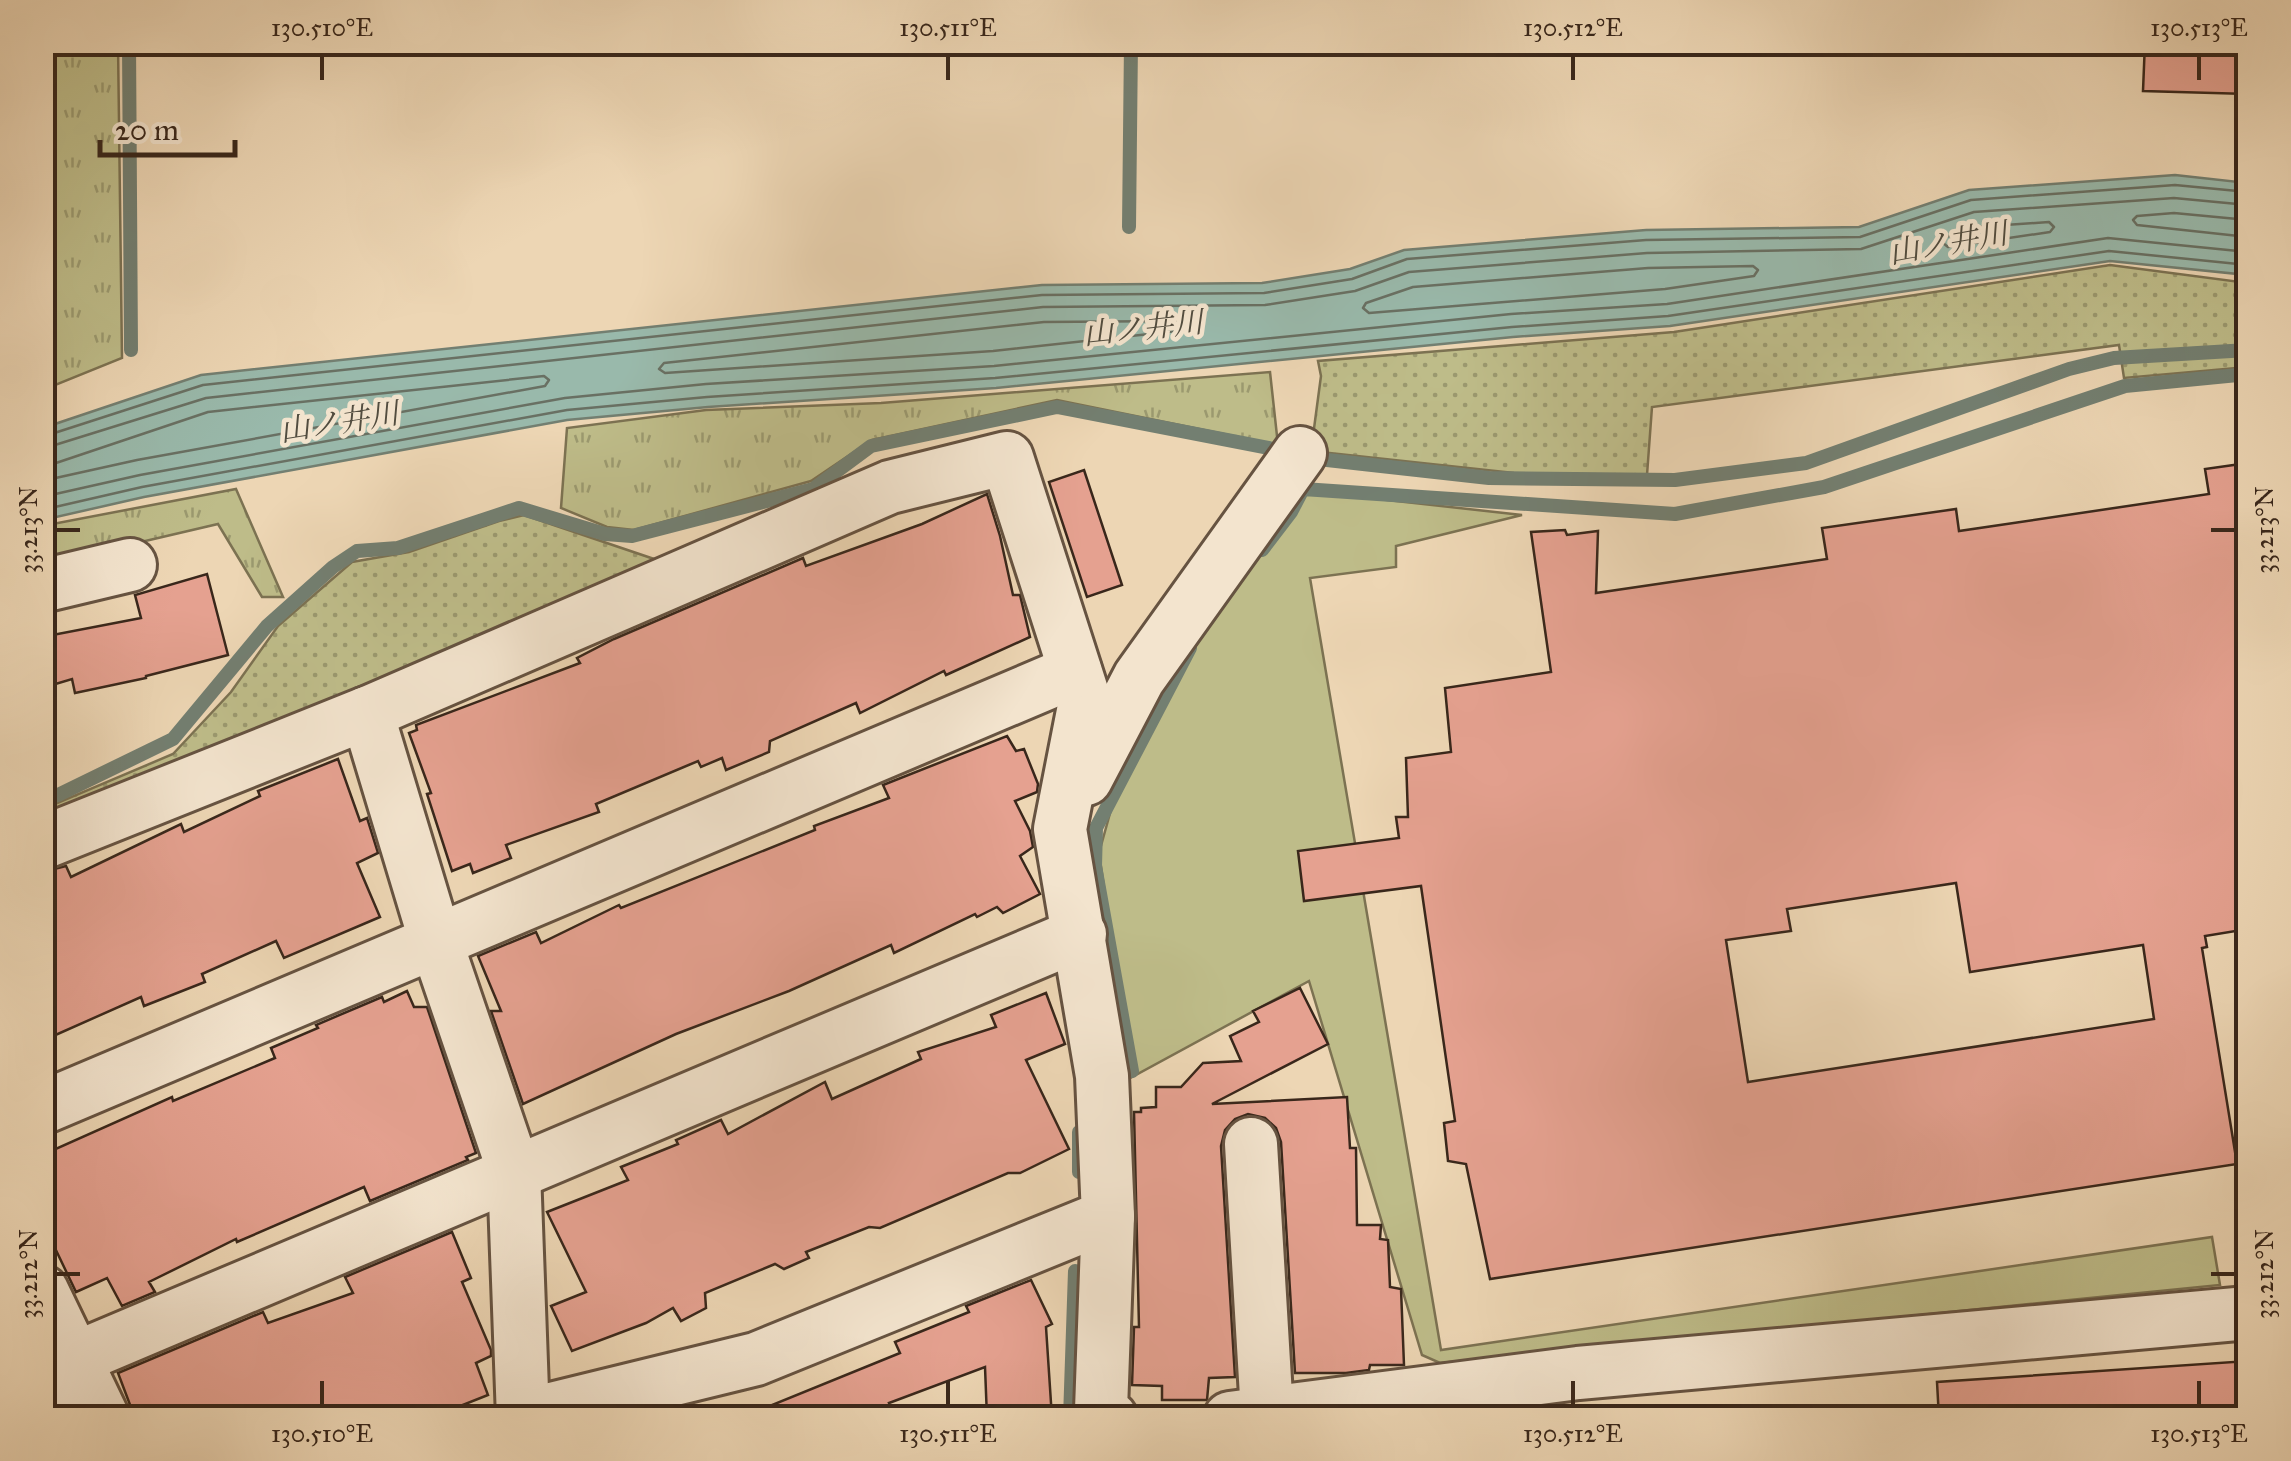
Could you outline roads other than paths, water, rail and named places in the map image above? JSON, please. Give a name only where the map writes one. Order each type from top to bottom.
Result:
[{"type":"street","points":[[1060,830],[1139,678],[1300,453]]},
{"type":"street","points":[[42,843],[367,712],[890,487],[1006,458],[1086,701],[1060,830],[1102,1076],[1108,1216],[1101,1410],[1111,1418]]},
{"type":"street","points":[[42,586],[130,565]]},
{"type":"street","points":[[42,1108],[1076,671]]},
{"type":"street","points":[[367,712],[436,942],[514,1171],[523,1417],[756,1359],[1108,1216]]},
{"type":"street","points":[[42,1291],[76,1387],[514,1171],[1080,934]]},
{"type":"street","points":[[1250,1144],[1248,1416],[1578,1373],[2248,1313]]},
{"type":"water","name":"山ノ井川","points":[[2175,175],[2248,183],[2248,275],[2110,261],[1670,326],[1513,337],[996,388],[567,420],[144,497],[43,520],[43,428],[201,375],[1042,285],[1262,283],[1350,269],[1404,250],[1646,230],[1859,227],[1969,190]]},
{"type":"waterway","points":[[129,42],[131,350]]},
{"type":"waterway","points":[[1129,227],[1131,42]]},
{"type":"waterway","points":[[1309,458],[1489,478],[1675,480],[1806,463],[2069,369],[2114,358],[2248,350]]},
{"type":"waterway","points":[[1262,550],[1303,489],[1675,514],[1824,487],[2125,386],[2248,374]]},
{"type":"waterway","points":[[42,799],[58,795],[173,739],[267,626],[333,567],[357,551],[398,548],[519,508],[605,534],[632,536],[813,489],[871,446],[1057,407],[1289,452]]},
{"type":"waterway","points":[[1132,1071],[1095,866],[1096,828],[1190,648]]},
{"type":"waterway","points":[[1079,1132],[1079,1172]]},
{"type":"waterway","points":[[1070,1418],[1075,1271]]}]
